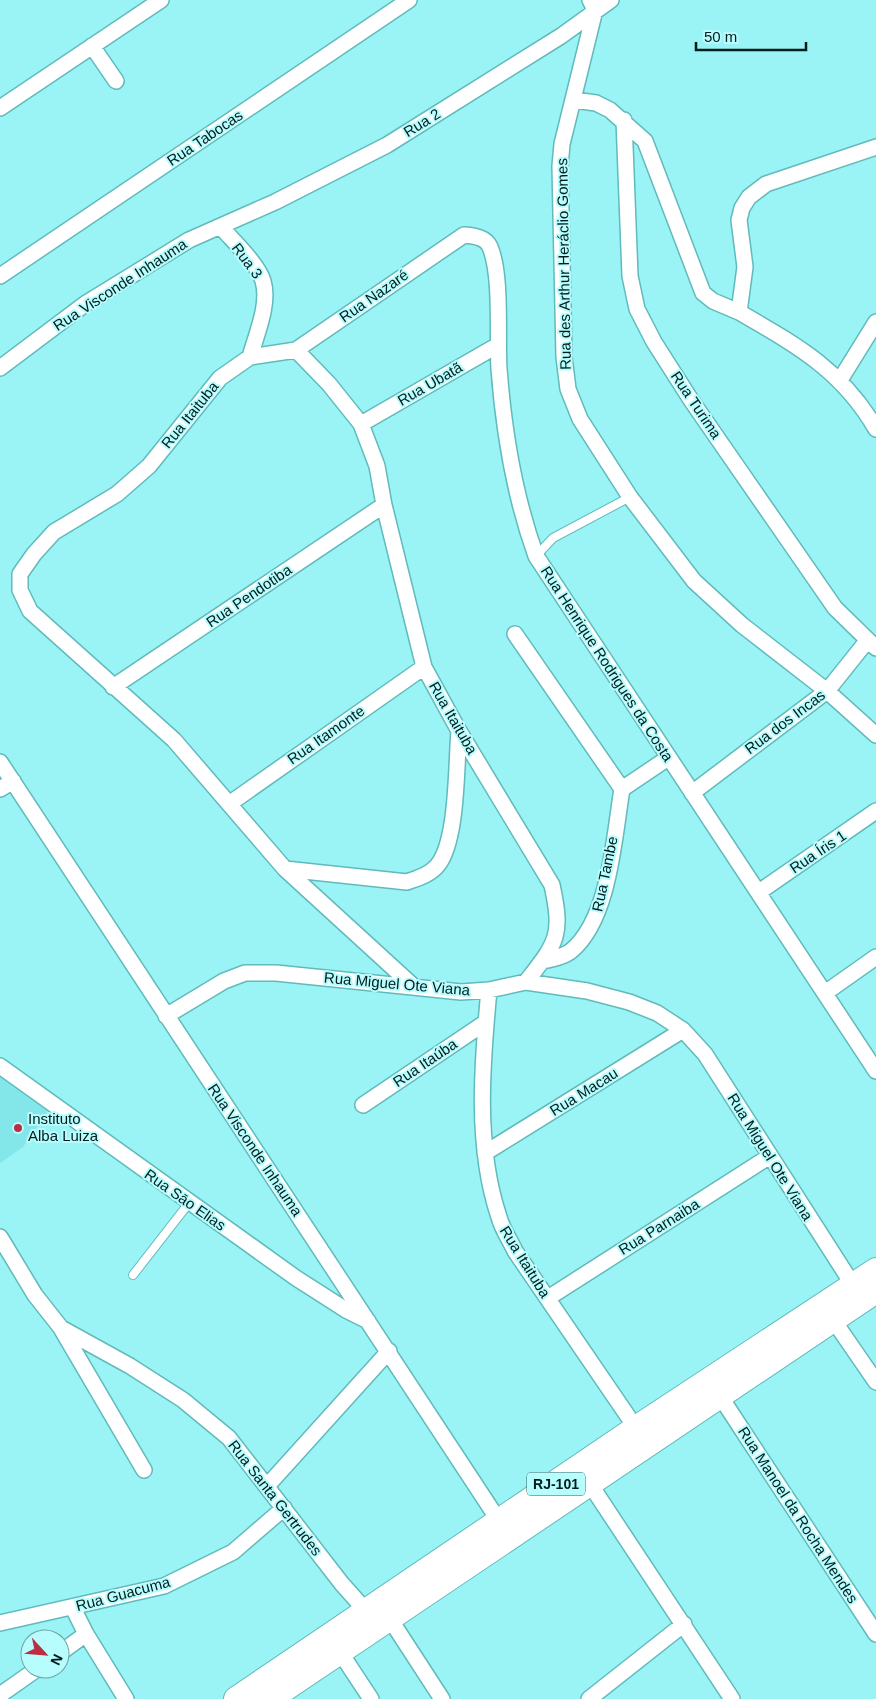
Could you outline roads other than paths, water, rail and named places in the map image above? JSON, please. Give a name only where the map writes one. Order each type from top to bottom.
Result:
[{"type":"main road","name":"RJ-101","points":[[270,1699],[390,1619],[505,1531],[642,1437],[876,1270]]},
{"type":"main road","name":"RJ-101","points":[[236,1699],[367,1612],[505,1531],[590,1484],[642,1437],[720,1396],[876,1292]]},
{"type":"street","points":[[0,108],[161,0]]},
{"type":"street","name":"Rua Tabocas","points":[[0,276],[409,0]]},
{"type":"street","name":"Rua 2","points":[[220,227],[387,145],[561,36],[592,5],[611,0]]},
{"type":"street","name":"Rua des Arthur Heráclio Gomes","points":[[592,5],[574,100],[562,144],[560,166],[564,357],[568,389],[580,419],[630,497],[694,581],[742,625],[827,691],[876,735]]},
{"type":"street","points":[[92,46],[116,81]]},
{"type":"street","points":[[574,100],[596,103],[624,120],[645,141],[703,293],[713,302],[739,312],[801,348],[840,380],[864,409],[876,429]]},
{"type":"street","name":"Rua Turima","points":[[624,120],[630,276],[637,309],[654,342],[691,400],[835,608],[871,644]]},
{"type":"street","points":[[739,312],[745,267],[740,220],[742,208],[749,197],[766,184],[876,147]]},
{"type":"street","name":"Rua 3","points":[[220,227],[255,268],[263,281],[266,299],[250,357]]},
{"type":"street","name":"Rua Visconde Inhauma","points":[[0,368],[85,304],[188,240],[220,227]]},
{"type":"street","name":"Rua Henrique Rodrigues da Costa","points":[[452,242],[464,235],[479,237],[490,245],[496,268],[498,345],[510,466],[522,515],[536,556],[876,1071]]},
{"type":"street","name":"Rua Nazaré","points":[[296,350],[452,242]]},
{"type":"street","points":[[840,380],[876,322]]},
{"type":"street","name":"Rua Ubatã","points":[[361,424],[498,345]]},
{"type":"street","name":"Rua Itaituba","points":[[413,986],[285,869],[174,740],[145,712],[113,687],[30,612],[20,590],[20,574],[34,554],[54,532],[117,494],[149,466],[220,378],[250,357],[296,350],[329,384],[361,424],[377,466],[384,505],[424,667],[459,731],[552,885],[558,913],[557,936],[542,961],[526,982]]},
{"type":"street","name":"Rua Pendotiba","points":[[113,687],[384,505]]},
{"type":"street","points":[[516,634],[622,789],[668,758]]},
{"type":"street","name":"Rua dos Incas","points":[[692,793],[827,691],[871,644]]},
{"type":"street","name":"Rua Itamonte","points":[[229,804],[424,667]]},
{"type":"street","points":[[285,869],[407,882],[423,877],[437,866],[447,850],[451,833],[459,731]]},
{"type":"street","name":"Rua Visconde Inhauma","points":[[0,762],[389,1351],[505,1531]]},
{"type":"street","points":[[0,789],[13,780]]},
{"type":"street","name":"Rua Tambe","points":[[542,961],[557,958],[570,952],[584,938],[596,919],[603,897],[622,789]]},
{"type":"street","name":"Rua Íris 1","points":[[759,892],[876,811]]},
{"type":"street","points":[[824,993],[876,957]]},
{"type":"street","name":"Rua Miguel Ote Viana","points":[[166,1016],[224,981],[245,973],[276,973],[462,992],[489,990],[526,982],[587,991],[629,1002],[657,1013],[682,1030],[705,1054],[853,1285]]},
{"type":"street","name":"Rua Itaituba","points":[[489,990],[486,1022],[485,1153],[490,1189],[499,1220],[515,1251],[642,1437]]},
{"type":"street","name":"Rua Itaúba","points":[[363,1105],[486,1022]]},
{"type":"street","name":"Rua Macau","points":[[485,1153],[682,1030]]},
{"type":"street","points":[[0,1052],[3,1068]]},
{"type":"street","name":"Rua Sāo Elias","points":[[3,1068],[189,1203],[321,1295],[369,1321]]},
{"type":"street","name":"Rua Parnaiba","points":[[548,1298],[770,1156]]},
{"type":"street","name":"Rua Santa Gertrudes","points":[[0,1238],[35,1294],[61,1328],[130,1366],[183,1400],[229,1438],[268,1485],[342,1584],[367,1612]]},
{"type":"street","points":[[834,1321],[876,1382]]},
{"type":"street","points":[[61,1328],[144,1470]]},
{"type":"street","points":[[268,1485],[389,1351]]},
{"type":"street","name":"Rua Manoel da Rocha Mendes","points":[[720,1396],[876,1634]]},
{"type":"street","points":[[590,1484],[732,1699]]},
{"type":"street","name":"Rua Guacuma","points":[[0,1623],[164,1586],[204,1568],[233,1552],[284,1508]]},
{"type":"street","points":[[73,1608],[86,1634],[126,1699]]},
{"type":"street","points":[[390,1619],[442,1699]]},
{"type":"street","points":[[589,1699],[684,1624]]},
{"type":"street","points":[[70,1645],[86,1634]]},
{"type":"street","points":[[340,1652],[371,1699]]},
{"type":"street","points":[[0,1695],[23,1679]]},
{"type":"lane","points":[[536,556],[553,538],[630,497]]},
{"type":"lane","points":[[133,1275],[189,1203]]},
{"type":"place","name":"Instituto Alba Luiza","points":[[18,1128]]}]
